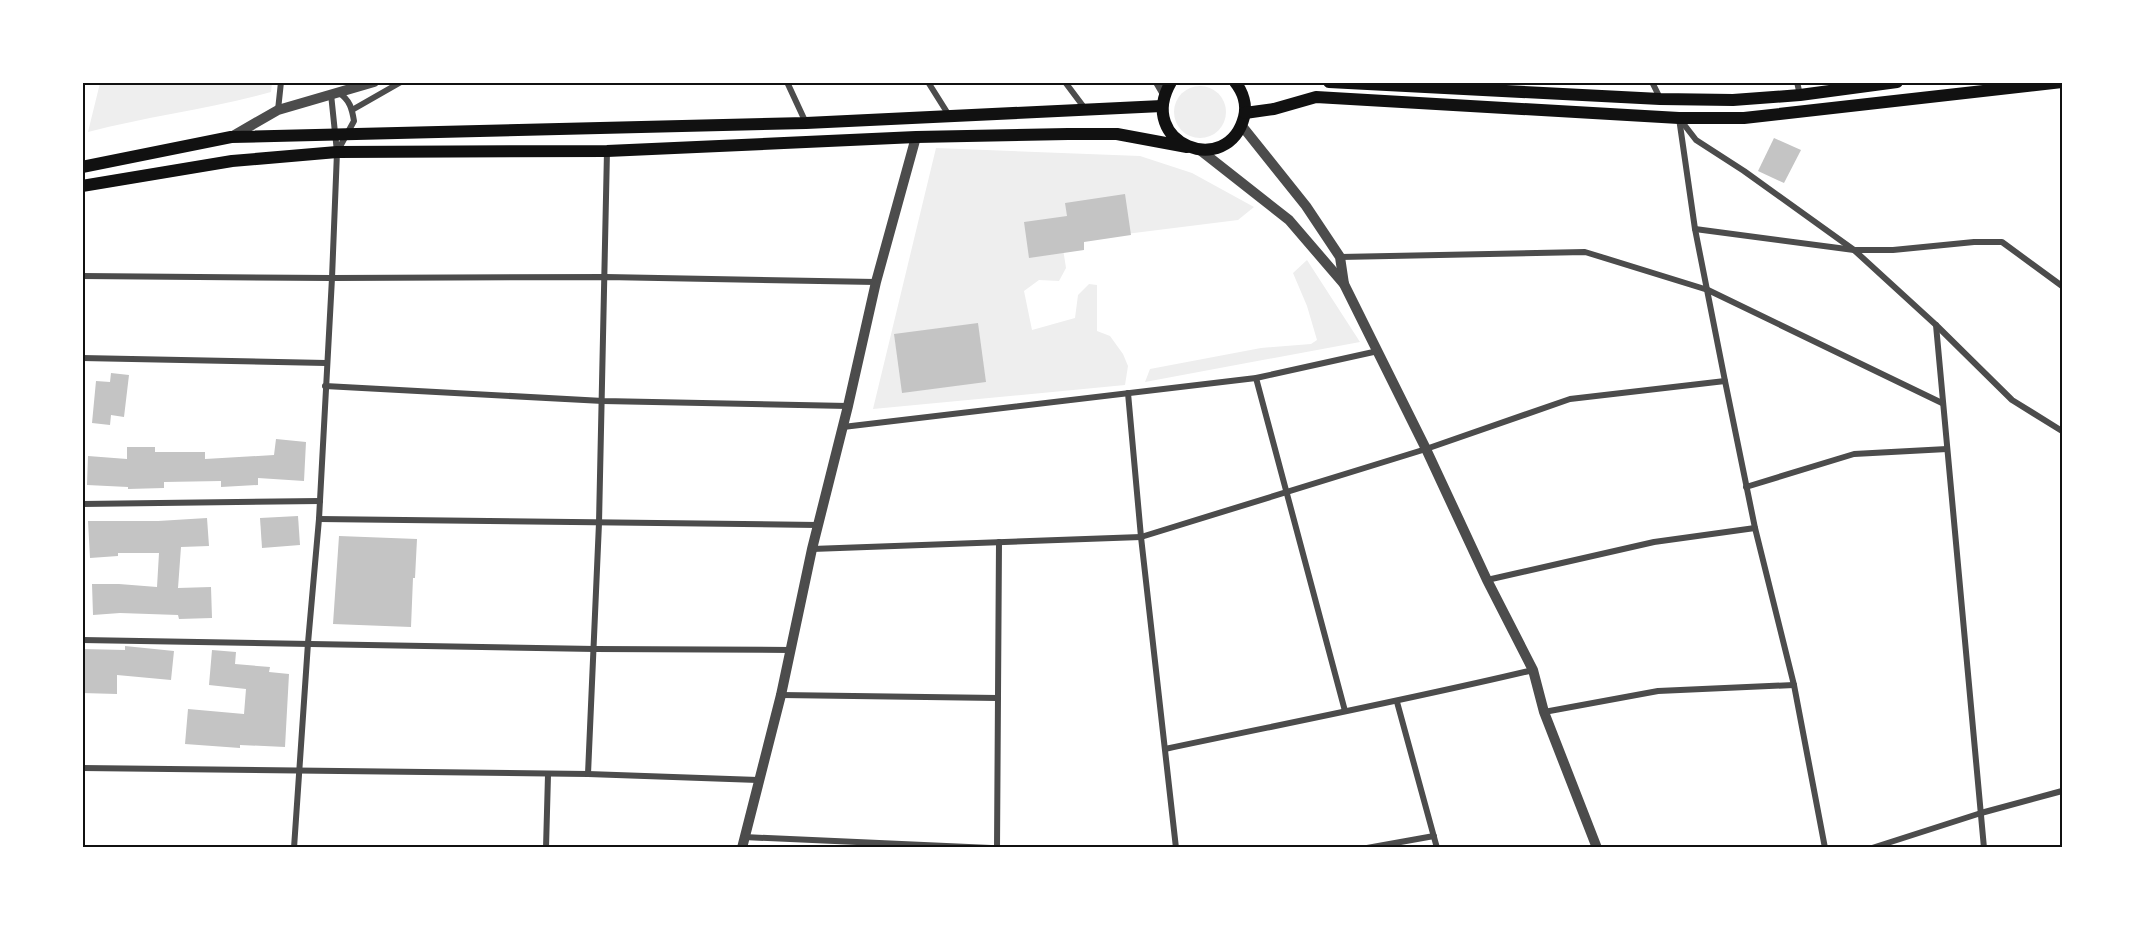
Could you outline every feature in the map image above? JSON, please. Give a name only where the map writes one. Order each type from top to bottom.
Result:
[{"type":"main road","points":[[82,186],[232,161],[337,152],[608,151],[916,137],[1117,134],[1193,148],[1212,149],[1225,145],[1235,137],[1242,126],[1245,100],[1235,82]]},
{"type":"main road","points":[[1329,82],[1660,99],[1733,100],[1799,89],[1898,82]]},
{"type":"main road","points":[[1245,113],[1274,109],[1316,97],[1679,118],[1744,118],[2062,82]]},
{"type":"main road","points":[[82,167],[231,137],[806,123],[950,117],[1086,110],[1166,94],[1163,118],[1168,130],[1176,140],[1193,148]]},
{"type":"street","points":[[278,110],[281,82]]},
{"type":"street","points":[[231,137],[278,110],[374,82]]},
{"type":"street","points":[[352,110],[401,82]]},
{"type":"street","points":[[787,82],[806,123]]},
{"type":"street","points":[[928,82],[950,117]]},
{"type":"street","points":[[1065,82],[1086,110]]},
{"type":"street","points":[[1158,82],[1166,94]]},
{"type":"street","points":[[1652,82],[1660,99]]},
{"type":"street","points":[[335,93],[346,97],[354,121],[341,134],[337,152]]},
{"type":"street","points":[[294,848],[319,519],[337,152],[341,134],[335,93]]},
{"type":"street","points":[[1679,118],[1695,229],[1746,487],[1794,685],[1826,848]]},
{"type":"street","points":[[1679,118],[1696,140],[1744,171],[1854,250],[1936,325],[2012,400],[2062,431]]},
{"type":"street","points":[[1242,126],[1306,206],[1340,257],[1344,284]]},
{"type":"street","points":[[916,137],[876,282],[812,549],[792,650],[743,842],[991,848]]},
{"type":"street","points":[[1193,148],[1289,220],[1344,284],[1533,670],[1544,712],[1597,848]]},
{"type":"street","points":[[588,774],[595,649],[603,401],[608,151]]},
{"type":"street","points":[[1695,229],[1854,250],[1893,250],[1974,242],[2002,242],[2062,286]]},
{"type":"street","points":[[1340,257],[1585,252],[1708,290],[1942,403]]},
{"type":"street","points":[[82,276],[606,277],[876,282]]},
{"type":"street","points":[[1936,325],[1984,848]]},
{"type":"street","points":[[843,427],[1256,378],[1378,351]]},
{"type":"street","points":[[82,358],[326,363]]},
{"type":"street","points":[[1256,378],[1345,711]]},
{"type":"street","points":[[812,549],[1141,537],[1426,448],[1570,399],[1725,381]]},
{"type":"street","points":[[325,386],[603,401],[848,406]]},
{"type":"street","points":[[1128,393],[1141,537],[1176,848]]},
{"type":"street","points":[[1746,487],[1854,454],[1947,449]]},
{"type":"street","points":[[82,504],[320,501]]},
{"type":"street","points":[[319,519],[819,525]]},
{"type":"street","points":[[1487,580],[1654,542],[1755,528]]},
{"type":"street","points":[[997,848],[999,542]]},
{"type":"street","points":[[82,640],[792,650]]},
{"type":"street","points":[[1165,749],[1397,702],[1533,670]]},
{"type":"street","points":[[1544,712],[1658,691],[1794,685]]},
{"type":"street","points":[[781,695],[998,698]]},
{"type":"street","points":[[1397,702],[1437,848]]},
{"type":"street","points":[[82,768],[588,774],[758,780]]},
{"type":"street","points":[[546,848],[548,775]]},
{"type":"street","points":[[1872,848],[1981,813],[2062,792]]},
{"type":"street","points":[[1367,848],[1434,837]]},
{"type":"shaded area","points":[[272,82],[271,92],[88,132],[100,83]]},
{"type":"shaded area","points":[[1200,86],[1210,88],[1218,94],[1224,102],[1226,112],[1224,122],[1218,130],[1210,136],[1200,138],[1190,136],[1182,130],[1176,122],[1174,112],[1176,102],[1182,94],[1190,88]]},
{"type":"shaded area","points":[[936,148],[1140,156],[1192,173],[1254,207],[1238,220],[1062,242],[1066,268],[1059,281],[1039,280],[1024,291],[1032,330],[1075,318],[1078,295],[1089,284],[1097,285],[1097,331],[1110,336],[1123,354],[1128,366],[1125,385],[873,409]]},
{"type":"shaded area","points":[[1307,260],[1360,342],[1145,382],[1150,369],[1261,348],[1311,344],[1317,340],[1307,306],[1293,273]]},
{"type":"building","points":[[1774,138],[1801,150],[1784,183],[1758,171]]},
{"type":"building","points":[[1125,194],[1131,235],[1084,242],[1084,250],[1029,258],[1024,222],[1067,216],[1065,203]]},
{"type":"building","points":[[978,323],[986,382],[902,393],[894,334]]},
{"type":"building","points":[[111,373],[129,375],[124,417],[111,415],[110,425],[92,423],[96,381],[110,382]]},
{"type":"building","points":[[276,439],[306,442],[304,481],[258,478],[258,485],[221,487],[221,481],[164,482],[164,488],[128,489],[128,487],[87,485],[88,456],[127,459],[127,447],[155,447],[155,452],[205,452],[205,459],[274,455]]},
{"type":"building","points":[[298,516],[300,545],[262,548],[260,518]]},
{"type":"building","points":[[207,518],[209,546],[181,547],[178,588],[211,587],[212,618],[179,619],[178,615],[120,613],[93,615],[92,584],[157,587],[159,553],[118,553],[118,556],[90,558],[88,521]]},
{"type":"building","points":[[339,536],[417,539],[411,627],[333,624]]},
{"type":"building","points":[[125,646],[174,651],[171,680],[117,675],[117,694],[82,693],[82,649],[125,650]]},
{"type":"building","points":[[212,650],[236,652],[235,664],[270,667],[269,672],[289,674],[285,747],[240,745],[240,748],[185,744],[188,709],[244,714],[246,689],[209,685]]}]
